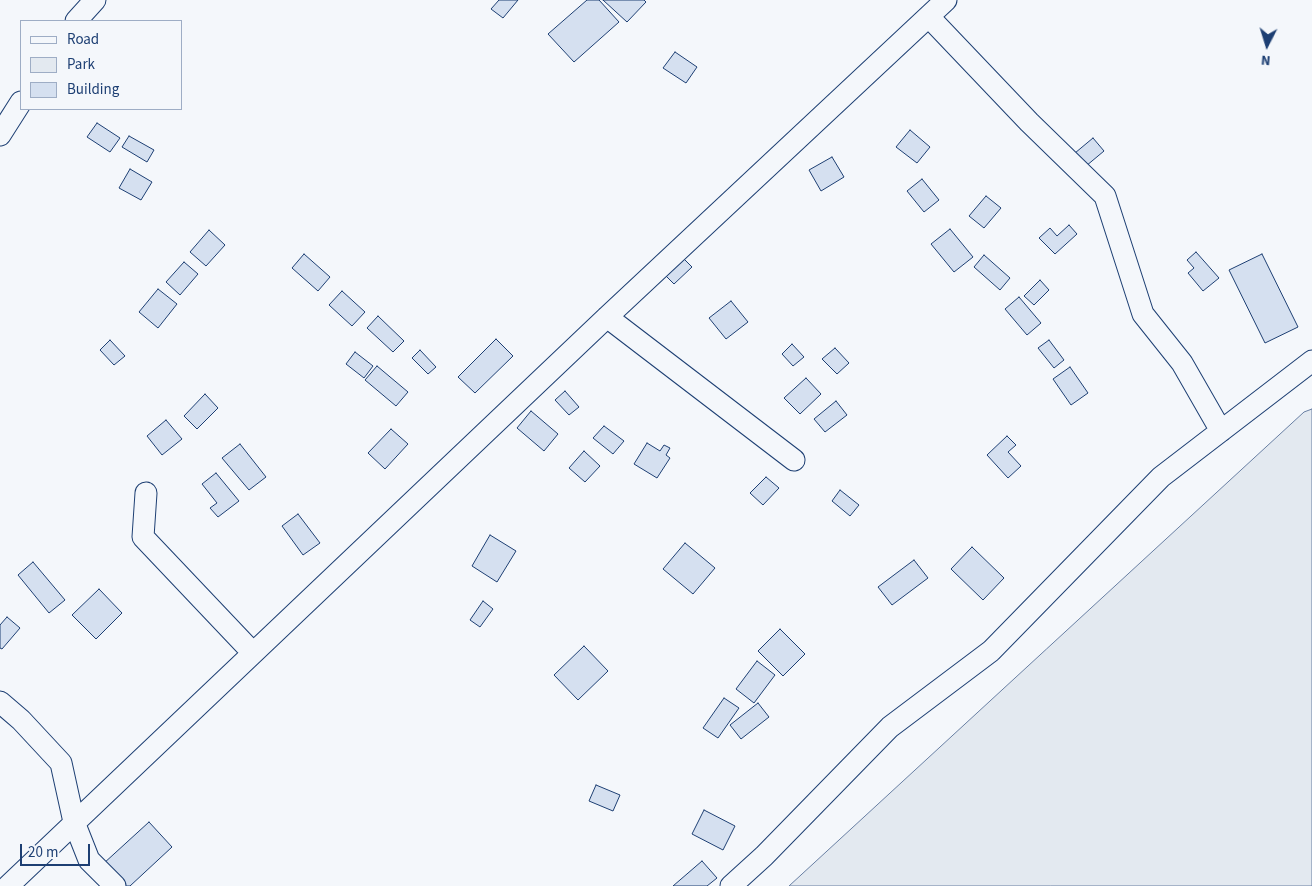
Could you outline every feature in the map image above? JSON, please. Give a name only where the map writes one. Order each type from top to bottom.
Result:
[{"type":"street","points":[[77,20],[95,0]]},
{"type":"street","points":[[8,886],[607,317],[946,0]]},
{"type":"street","points":[[929,17],[1029,122],[1105,196],[1143,314],[1182,362],[1221,431]]},
{"type":"street","points":[[0,135],[20,104]]},
{"type":"street","points":[[607,317],[794,460]]},
{"type":"street","points":[[731,886],[764,856],[890,727],[991,650],[1161,477],[1312,361]]},
{"type":"street","points":[[146,493],[143,537],[253,653]]},
{"type":"street","points":[[0,702],[21,720],[61,763],[74,822],[88,860],[115,886]]},
{"type":"green space","points":[[1312,409],[1312,886],[789,886],[1304,412]]},
{"type":"building","points":[[499,0],[518,0],[503,18],[491,9]]},
{"type":"building","points":[[587,0],[599,0],[619,22],[574,62],[548,34]]},
{"type":"building","points":[[603,0],[644,0],[646,2],[627,22]]},
{"type":"building","points":[[675,52],[697,67],[686,83],[663,68]]},
{"type":"building","points":[[97,123],[120,138],[110,152],[87,137]]},
{"type":"building","points":[[910,130],[930,147],[917,163],[896,147]]},
{"type":"building","points":[[129,136],[154,150],[147,162],[122,147]]},
{"type":"building","points":[[1093,138],[1104,151],[1086,166],[1075,153]]},
{"type":"building","points":[[832,157],[844,177],[821,191],[809,170]]},
{"type":"building","points":[[130,169],[152,182],[141,200],[119,188]]},
{"type":"building","points":[[922,179],[939,200],[924,212],[907,191]]},
{"type":"building","points":[[986,196],[1001,208],[984,228],[969,216]]},
{"type":"building","points":[[1069,225],[1077,234],[1055,254],[1039,238],[1050,228],[1057,236]]},
{"type":"building","points":[[950,229],[973,257],[954,272],[931,244]]},
{"type":"building","points":[[209,230],[225,245],[206,266],[190,252]]},
{"type":"building","points":[[1196,252],[1219,278],[1203,291],[1188,273],[1194,268],[1187,260]]},
{"type":"building","points":[[304,254],[330,277],[318,291],[292,268]]},
{"type":"building","points":[[1262,254],[1298,327],[1265,343],[1229,270]]},
{"type":"building","points":[[984,255],[1010,278],[1000,290],[974,267]]},
{"type":"building","points":[[683,258],[692,267],[674,284],[665,275]]},
{"type":"building","points":[[184,262],[198,274],[180,295],[166,282]]},
{"type":"building","points":[[1040,280],[1049,290],[1034,305],[1024,296]]},
{"type":"building","points":[[158,289],[177,304],[158,328],[139,312]]},
{"type":"building","points":[[342,291],[365,312],[352,326],[329,305]]},
{"type":"building","points":[[1019,297],[1041,323],[1027,335],[1005,309]]},
{"type":"building","points":[[731,301],[748,322],[726,339],[709,318]]},
{"type":"building","points":[[378,316],[404,341],[393,352],[367,328]]},
{"type":"building","points":[[496,339],[513,356],[475,393],[458,377]]},
{"type":"building","points":[[110,340],[125,356],[114,365],[100,350]]},
{"type":"building","points":[[1049,340],[1064,360],[1054,368],[1038,348]]},
{"type":"building","points":[[792,344],[804,357],[793,366],[782,354]]},
{"type":"building","points":[[835,348],[849,363],[837,374],[822,359]]},
{"type":"building","points":[[420,350],[436,367],[428,374],[412,358]]},
{"type":"building","points":[[355,352],[373,366],[364,378],[346,364]]},
{"type":"building","points":[[377,366],[408,392],[396,406],[365,380]]},
{"type":"building","points":[[1070,367],[1088,393],[1071,405],[1053,379]]},
{"type":"building","points":[[806,378],[821,394],[800,414],[784,398]]},
{"type":"building","points":[[565,391],[579,407],[569,415],[555,400]]},
{"type":"building","points":[[205,394],[218,408],[197,429],[184,416]]},
{"type":"building","points":[[836,401],[847,415],[825,432],[814,419]]},
{"type":"building","points":[[531,411],[558,434],[544,451],[517,428]]},
{"type":"building","points":[[166,420],[182,439],[162,455],[147,436]]},
{"type":"building","points":[[604,426],[624,441],[613,454],[593,438]]},
{"type":"building","points":[[391,429],[408,444],[385,469],[368,453]]},
{"type":"building","points":[[1007,436],[1016,445],[1008,452],[1021,466],[1008,478],[987,455]]},
{"type":"building","points":[[647,443],[660,451],[664,445],[670,448],[666,455],[670,458],[657,478],[634,464]]},
{"type":"building","points":[[240,444],[266,477],[249,490],[222,458]]},
{"type":"building","points":[[584,451],[600,466],[585,482],[569,468]]},
{"type":"building","points":[[216,473],[239,501],[218,517],[210,508],[217,503],[202,484]]},
{"type":"building","points":[[766,477],[779,488],[763,505],[750,493]]},
{"type":"building","points":[[840,490],[859,505],[850,516],[832,501]]},
{"type":"building","points":[[298,514],[320,543],[303,555],[282,526]]},
{"type":"building","points":[[490,535],[516,551],[497,582],[472,566]]},
{"type":"building","points":[[685,543],[715,568],[693,594],[663,569]]},
{"type":"building","points":[[972,547],[1004,578],[983,600],[951,569]]},
{"type":"building","points":[[914,560],[928,578],[892,605],[878,587]]},
{"type":"building","points":[[33,562],[65,600],[49,613],[18,575]]},
{"type":"building","points":[[99,589],[122,613],[96,639],[72,615]]},
{"type":"building","points":[[483,601],[493,609],[480,627],[470,620]]},
{"type":"building","points":[[7,617],[20,628],[2,649],[0,648],[0,625]]},
{"type":"building","points":[[780,629],[805,654],[783,676],[758,651]]},
{"type":"building","points":[[584,646],[608,671],[578,700],[554,675]]},
{"type":"building","points":[[757,661],[775,675],[754,703],[736,689]]},
{"type":"building","points":[[724,698],[739,708],[718,738],[703,728]]},
{"type":"building","points":[[758,703],[769,717],[741,739],[730,725]]},
{"type":"building","points":[[596,785],[620,795],[613,811],[589,801]]},
{"type":"building","points":[[704,810],[735,826],[723,850],[692,834]]},
{"type":"building","points":[[149,822],[172,847],[130,886],[124,886],[103,864]]},
{"type":"building","points":[[702,861],[717,878],[707,886],[673,886]]}]
